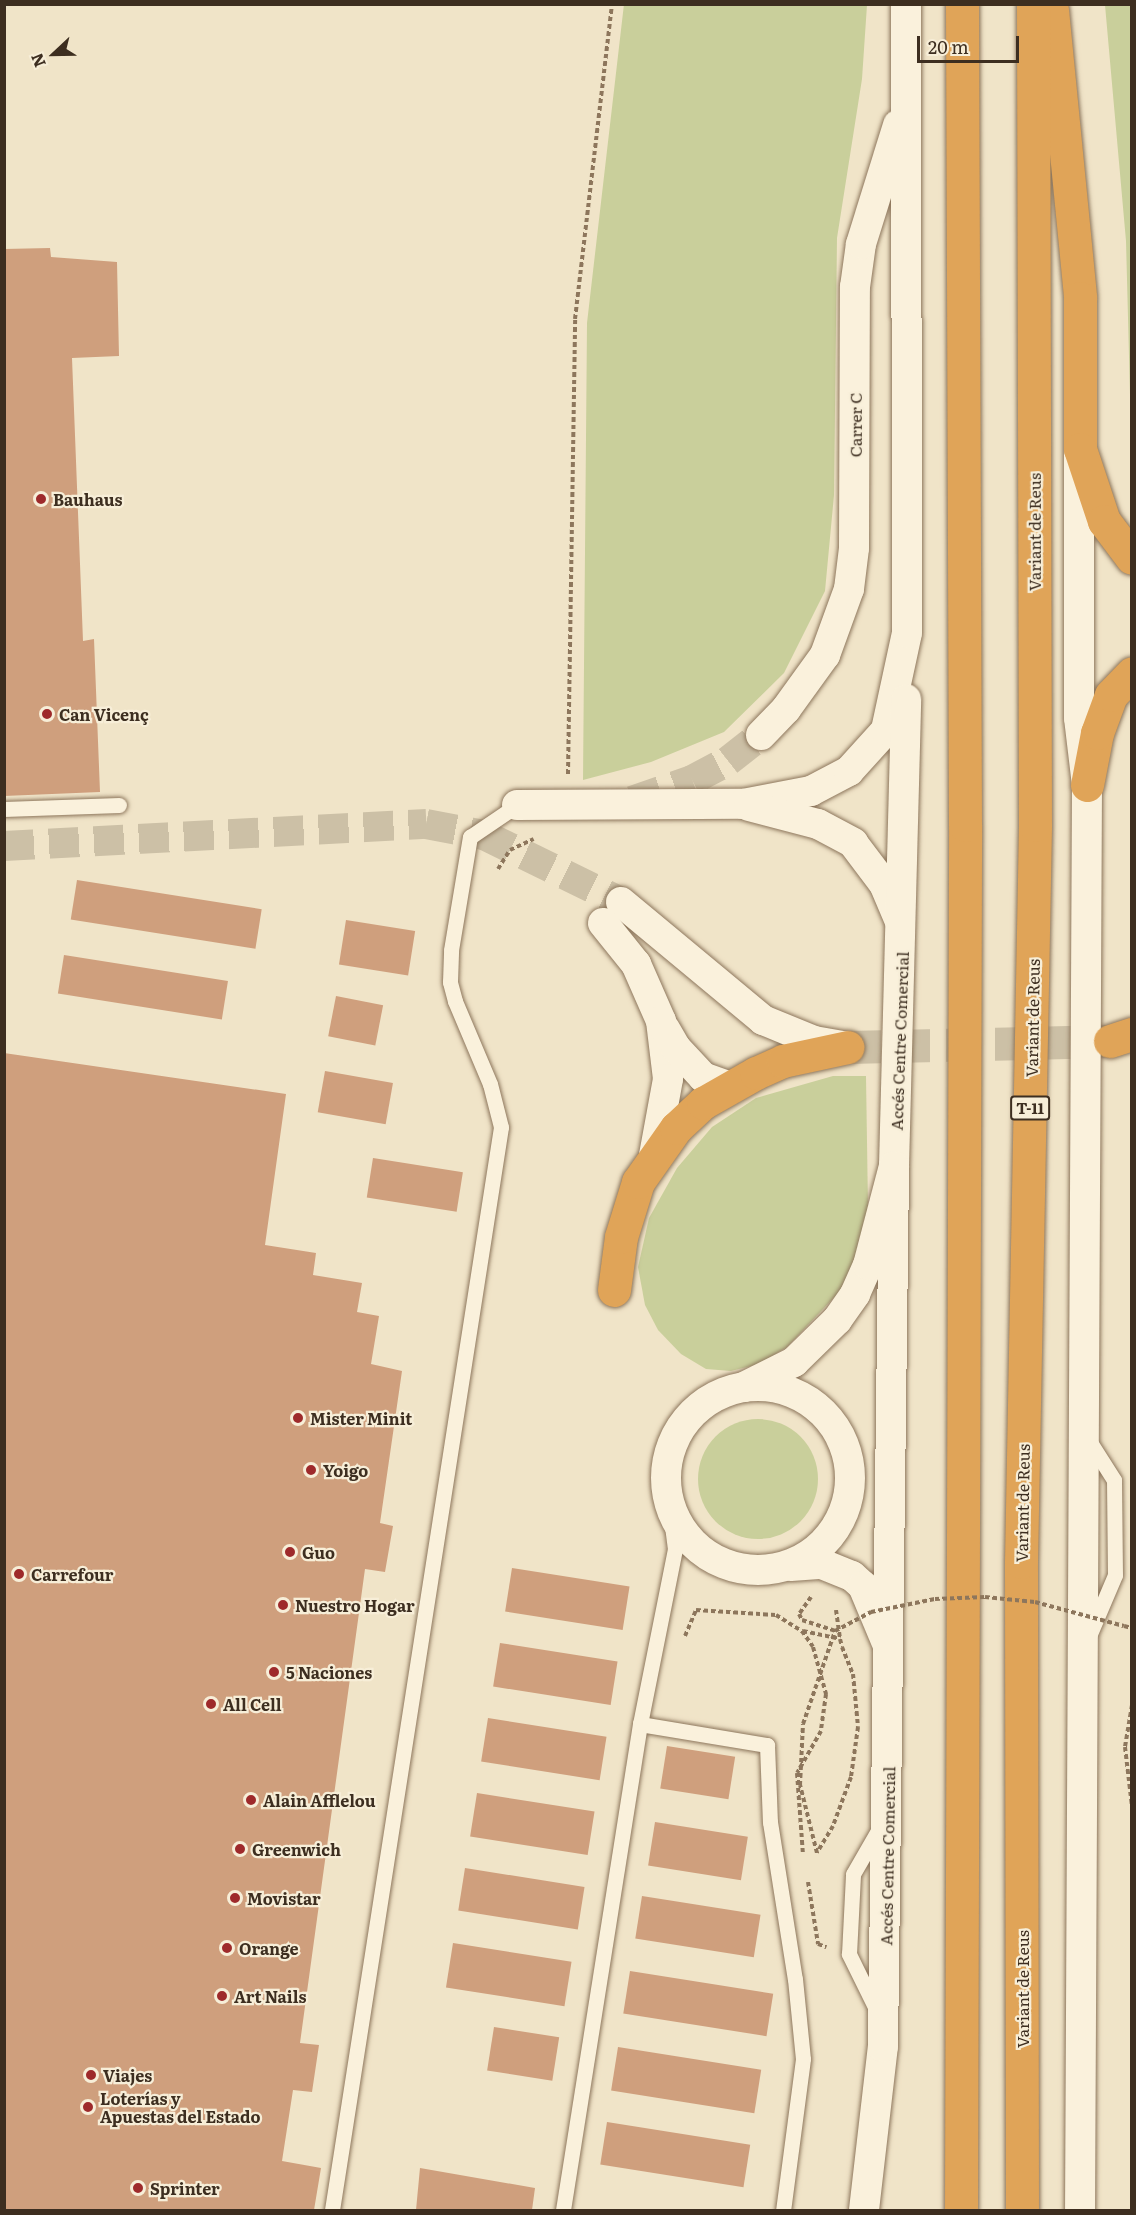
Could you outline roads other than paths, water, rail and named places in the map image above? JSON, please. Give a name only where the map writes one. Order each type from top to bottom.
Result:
[{"type":"highway","points":[[962,4],[965,837],[962,2211]]},
{"type":"highway","name":"Variant de Reus","points":[[1022,2211],[1021,1562],[1035,825],[1033,4]]},
{"type":"highway","points":[[1052,4],[1080,298],[1080,448],[1104,521],[1131,558]]},
{"type":"highway","points":[[1087,785],[1097,733],[1111,695],[1131,674]]},
{"type":"highway","points":[[614,1290],[621,1237],[638,1182],[654,1155],[703,1103],[783,1061],[848,1047]]},
{"type":"street","points":[[517,805],[743,804],[811,791],[849,771],[876,746],[886,729],[907,633],[908,96],[906,4]]},
{"type":"street","name":"Carrer C","points":[[762,735],[786,709],[825,655],[849,589],[854,548],[855,286],[859,254],[908,96]]},
{"type":"street","points":[[1080,448],[1079,718],[1087,785],[1081,1428],[1080,2211]]},
{"type":"street","name":"Accés Centre Comercial","points":[[744,1387],[794,1362],[837,1320],[855,1294],[868,1265],[894,1166],[903,926],[907,633]]},
{"type":"street","points":[[743,804],[818,824],[853,843],[884,884],[903,926]]},
{"type":"street","points":[[730,1087],[703,1077],[676,1048],[661,1021],[612,913],[763,1020],[814,1041],[848,1047]]},
{"type":"street","points":[[654,1155],[668,1079],[661,1021]]},
{"type":"street","points":[[891,1652],[894,1166]]},
{"type":"street","points":[[744,1387],[774,1387],[803,1397],[827,1416],[844,1442],[851,1471],[844,1511],[836,1529],[815,1552],[788,1566],[759,1571],[729,1566],[703,1552],[682,1530],[669,1503],[666,1478],[670,1452],[680,1428],[711,1399],[744,1387]]},
{"type":"street","name":"Accés Centre Comercial","points":[[788,1566],[822,1564],[852,1576],[863,1586],[891,1652],[883,2023],[864,2211]]},
{"type":"lane","points":[[4,809],[119,805]]},
{"type":"lane","points":[[332,2211],[501,1127],[490,1084],[455,1001],[450,982],[452,941],[470,837],[517,805]]},
{"type":"lane","points":[[563,2211],[640,1724],[675,1549],[669,1503]]},
{"type":"lane","points":[[640,1724],[767,1745],[770,1822],[803,2059],[783,2211]]},
{"type":"tunnel","points":[[632,801],[692,780],[728,761],[761,735]]},
{"type":"tunnel","points":[[4,846],[426,824],[484,835],[621,902]]},
{"type":"tunnel","points":[[848,1047],[1110,1041]]},
{"type":"place","name":"Bauhaus","points":[[41,499]]},
{"type":"place","name":"Can Vicenç","points":[[47,714]]},
{"type":"place","name":"Mister Minit","points":[[298,1418]]},
{"type":"place","name":"Yoigo","points":[[311,1470]]},
{"type":"place","name":"Guo","points":[[290,1552]]},
{"type":"place","name":"Carrefour","points":[[19,1574]]},
{"type":"place","name":"Nuestro Hogar","points":[[283,1605]]},
{"type":"place","name":"5 Naciones","points":[[274,1672]]},
{"type":"place","name":"All Cell","points":[[211,1704]]},
{"type":"place","name":"Alain Afflelou","points":[[251,1800]]},
{"type":"place","name":"Greenwich","points":[[240,1849]]},
{"type":"place","name":"Movistar","points":[[235,1898]]},
{"type":"place","name":"Orange","points":[[227,1948]]},
{"type":"place","name":"Art Nails","points":[[222,1996]]},
{"type":"place","name":"Viajes","points":[[91,2075]]},
{"type":"place","name":"Loterías y Apuestas del Estado","points":[[88,2107]]},
{"type":"place","name":"Sprinter","points":[[138,2188]]}]
